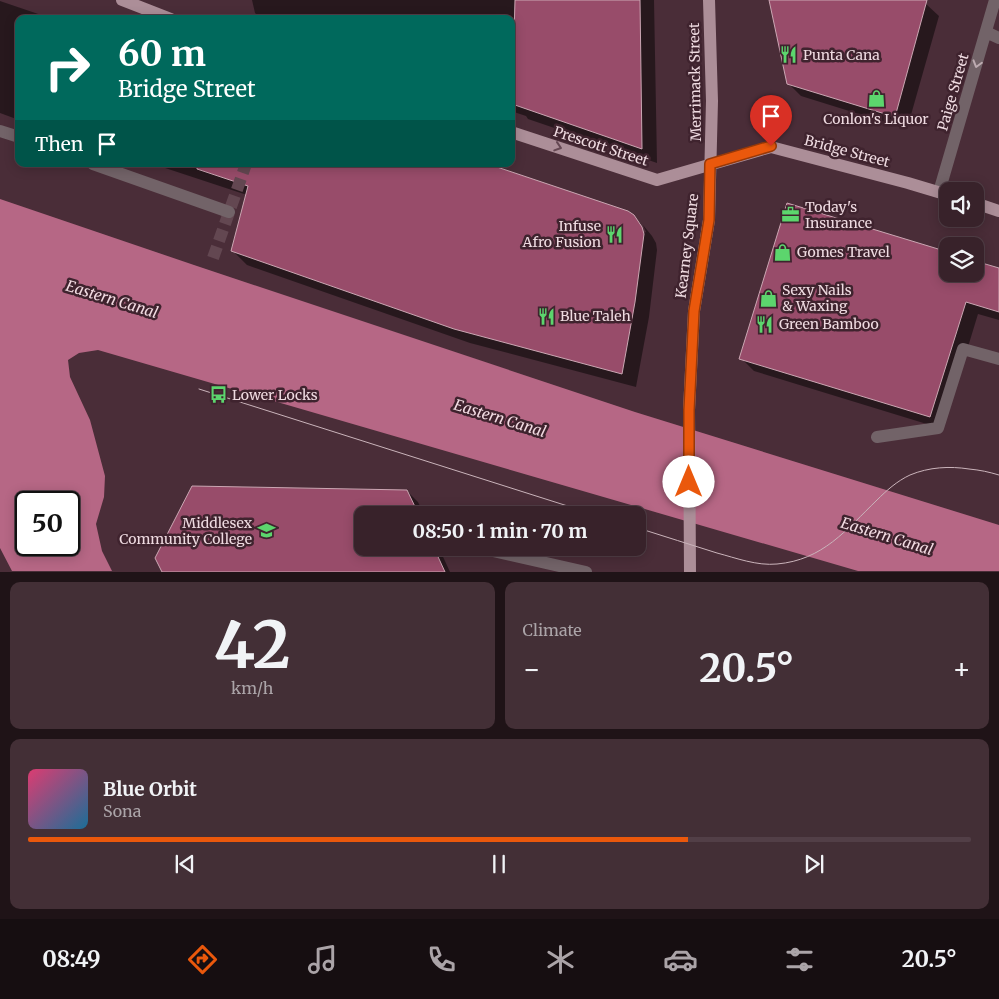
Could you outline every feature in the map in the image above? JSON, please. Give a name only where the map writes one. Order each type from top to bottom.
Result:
[{"type":"main road","points":[[122,0],[161,15]]},
{"type":"main road","name":"Merrimack Street","points":[[709,0],[712,102],[710,164]]},
{"type":"main road","name":"Prescott Street","points":[[515,133],[657,180],[710,164]]},
{"type":"main road","name":"Bridge Street","points":[[710,164],[771,146],[939,192]]},
{"type":"main road","name":"Kearney Square","points":[[690,572],[689,410],[694,311],[709,220],[710,164]]},
{"type":"main road","points":[[984,206],[999,211]]},
{"type":"street","name":"Paige Street","points":[[946,182],[995,0]]},
{"type":"street","points":[[986,32],[999,38]]},
{"type":"street","points":[[0,131],[15,136]]},
{"type":"street","points":[[102,167],[229,212]]},
{"type":"street","points":[[877,437],[938,428],[964,349],[999,359]]},
{"type":"street","points":[[515,556],[586,572]]},
{"type":"water","name":"Eastern Canal","points":[[0,199],[635,412],[999,525],[999,571],[858,571],[646,509],[646,506],[634,506],[98,350],[79,353],[68,360],[70,377],[90,420],[105,476],[104,497],[96,524],[102,551],[112,571],[12,571],[0,548]]},
{"type":"building","points":[[515,0],[640,0],[642,149],[515,105]]},
{"type":"building","points":[[769,0],[927,0],[895,117],[787,84]]},
{"type":"building","points":[[197,167],[497,167],[628,211],[634,215],[644,234],[635,302],[622,374],[454,329],[231,251],[248,186],[197,169]]},
{"type":"building","points":[[787,203],[939,249],[939,282],[984,282],[984,264],[999,268],[999,312],[966,302],[930,417],[739,359]]},
{"type":"building","name":"Middlesex Community College","points":[[192,486],[407,490],[415,506],[354,506],[354,556],[438,556],[445,572],[162,572],[155,558]]},
{"type":"tunnel","points":[[213,258],[245,167]]},
{"type":"tram line","points":[[199,389],[568,506]]},
{"type":"tram line","points":[[646,531],[754,563],[777,564],[808,557],[833,542],[888,490],[910,475],[925,470],[947,467],[977,470],[999,475]]},
{"type":"place","name":"Punta Cana","points":[[789,55]]},
{"type":"place","name":"Conlon's Liquor","points":[[876,99]]},
{"type":"place","name":"Today's Insurance","points":[[791,215]]},
{"type":"place","name":"Infuse Afro Fusion","points":[[615,234]]},
{"type":"place","name":"Gomes Travel","points":[[783,252]]},
{"type":"place","name":"Sexy Nails & Waxing","points":[[768,298]]},
{"type":"place","name":"Blue Taleh","points":[[546,316]]},
{"type":"place","name":"Green Bamboo","points":[[765,324]]},
{"type":"place","name":"Lower Locks","points":[[218,395]]},
{"type":"place","name":"Middlesex Community College","points":[[266,531]]},
{"type":"route","points":[[689,482],[689,410],[694,311],[709,220],[710,164],[771,146]]}]
